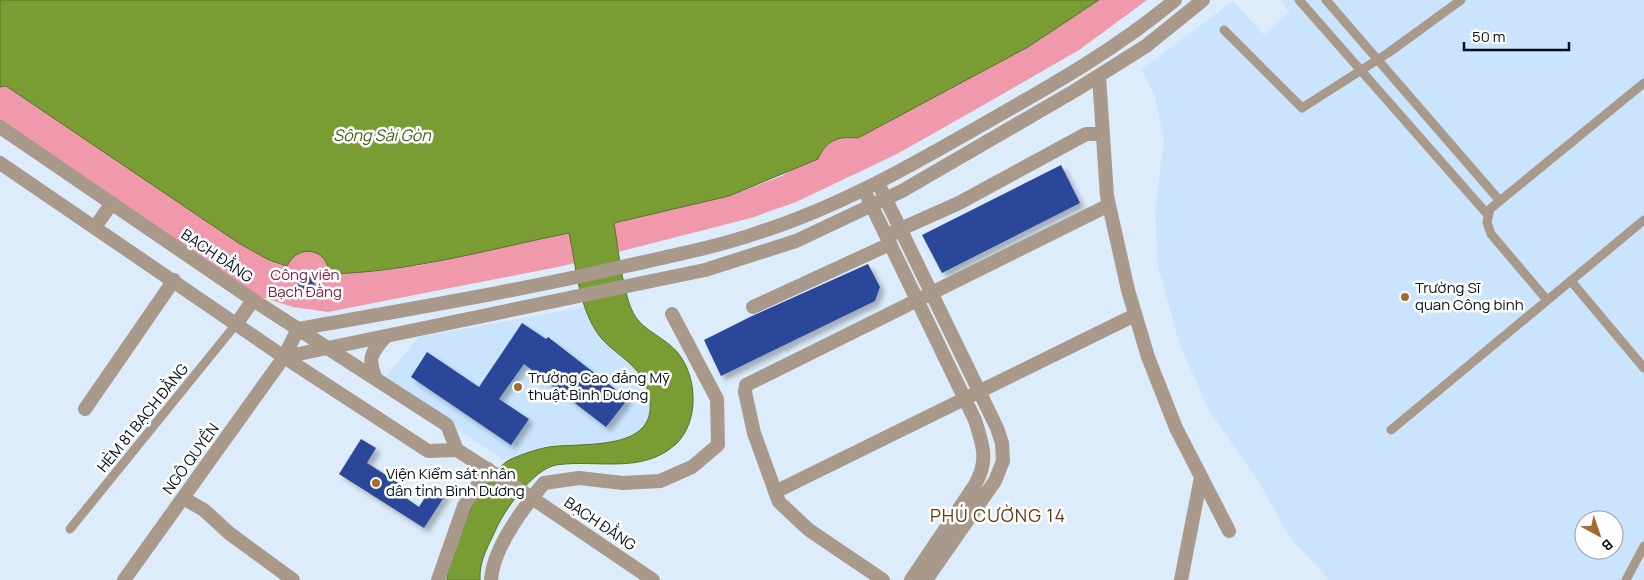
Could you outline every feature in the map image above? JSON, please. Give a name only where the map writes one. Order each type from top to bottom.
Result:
[{"type":"street","points":[[298,329],[541,286],[692,251],[760,232],[821,210],[878,183],[1031,97],[1102,54],[1175,0]]},
{"type":"street","points":[[284,357],[705,270],[796,241],[886,199],[948,166],[1146,46],[1202,0]]},
{"type":"street","points":[[1099,76],[1109,206],[1135,315],[1148,357],[1176,428],[1229,531]]},
{"type":"street","name":"BẠCH ĐẰNG","points":[[0,127],[253,300],[447,425],[457,450]]},
{"type":"street","points":[[890,244],[888,239],[891,234],[900,229],[959,203],[1086,134],[1103,134]]},
{"type":"street","points":[[0,163],[174,280],[284,357],[428,450],[457,450],[488,469],[464,506],[438,580]]},
{"type":"street","points":[[878,183],[997,428],[1002,444],[1003,461],[995,481],[926,580]]},
{"type":"street","points":[[864,190],[976,420],[984,452],[984,470],[910,580]]},
{"type":"street","points":[[96,227],[112,203]]},
{"type":"street","points":[[883,580],[809,530],[778,502],[754,433],[745,392],[746,385],[1109,206]]},
{"type":"street","points":[[753,307],[890,244]]},
{"type":"street","points":[[85,409],[174,280]]},
{"type":"street","points":[[237,324],[253,300]]},
{"type":"street","points":[[491,580],[492,569],[511,530],[530,497],[544,483],[579,478],[623,483],[660,480],[692,468],[718,445],[717,399],[672,314]]},
{"type":"street","points":[[775,492],[966,400],[1135,315]]},
{"type":"street","name":"NGÔ QUYỀN","points":[[124,580],[284,357],[298,329]]},
{"type":"street","points":[[376,379],[370,366],[370,356],[386,336]]},
{"type":"street","name":"BẠCH ĐẰNG","points":[[488,469],[653,580]]},
{"type":"street","points":[[1181,580],[1201,477]]},
{"type":"street","points":[[183,498],[204,510],[292,580]]},
{"type":"lane","points":[[1299,0],[1488,215]]},
{"type":"lane","points":[[1326,0],[1500,200]]},
{"type":"lane","points":[[1224,30],[1302,108],[1378,59],[1461,0]]},
{"type":"lane","points":[[1547,300],[1491,234],[1487,222],[1490,209],[1644,83]]},
{"type":"lane","points":[[1391,430],[1644,220]]},
{"type":"lane","points":[[1571,281],[1644,368]]},
{"type":"lane","name":"HẺM 81 BẠCH ĐẰNG","points":[[70,529],[237,324]]},
{"type":"lane","points":[[1626,580],[1644,546]]},
{"type":"shaded area","name":"Trường Sĩ quan Công binh","points":[[1282,0],[1644,0],[1644,580],[1329,580],[1291,539],[1257,479],[1210,412],[1179,343],[1158,266],[1155,210],[1164,142],[1155,97],[1142,69],[1233,1],[1265,36],[1290,11],[1280,2]]},
{"type":"shaded area","name":"Trường Cao đẳng Mỹ thuật Bình Dương","points":[[584,307],[597,333],[634,367],[648,392],[651,409],[648,420],[638,432],[622,440],[597,445],[547,447],[507,462],[382,381],[419,337]]},
{"type":"green space","name":"Công viên Bạch Đằng","points":[[1099,0],[1147,0],[1079,50],[987,103],[897,154],[796,202],[751,218],[563,266],[328,312],[293,307],[252,294],[0,122],[0,87],[6,86],[240,244],[269,260],[287,266],[291,259],[303,252],[309,251],[320,255],[329,267],[417,266],[729,196],[782,176],[832,140],[845,137],[858,138],[1085,10]]},
{"type":"water","name":"Sông Sài Gòn","points":[[0,0],[1099,0],[1028,47],[858,138],[844,138],[829,143],[818,159],[729,196],[614,223],[624,285],[631,308],[644,326],[668,343],[678,353],[685,363],[689,375],[692,387],[692,412],[684,435],[663,454],[649,460],[619,464],[556,465],[548,468],[530,481],[501,519],[483,559],[480,580],[447,580],[447,571],[469,512],[485,484],[506,462],[520,455],[545,448],[599,444],[632,436],[643,427],[650,414],[649,395],[640,374],[602,339],[590,320],[578,284],[569,233],[450,259],[360,272],[329,274],[324,259],[312,252],[298,254],[287,266],[269,260],[240,244],[6,86],[0,87]]},
{"type":"building","points":[[1061,165],[1080,203],[942,273],[922,235]]},
{"type":"building","points":[[868,264],[880,287],[875,301],[721,376],[704,340],[752,316]]},
{"type":"building","points":[[306,276],[312,278],[314,284],[312,290],[306,292],[300,290],[298,284],[300,278]]},
{"type":"building","points":[[522,323],[546,339],[548,337],[628,399],[606,427],[524,364],[499,399],[529,419],[511,445],[411,377],[427,352],[479,387]]},
{"type":"building","name":"Viện Kiểm sát nhân dân tỉnh Bình Dương","points":[[361,439],[376,448],[367,463],[405,487],[400,494],[419,507],[432,486],[446,494],[424,528],[339,474]]},
{"type":"place","name":"Trường Sĩ quan Công binh","points":[[1405,297]]},
{"type":"place","name":"Trường Cao đẳng Mỹ thuật Bình Dương","points":[[518,387]]},
{"type":"place","name":"Viện Kiểm sát nhân dân tỉnh Bình Dương","points":[[376,483]]},
{"type":"district","name":"PHÚ CƯỜNG 14","points":[[998,516]]}]
